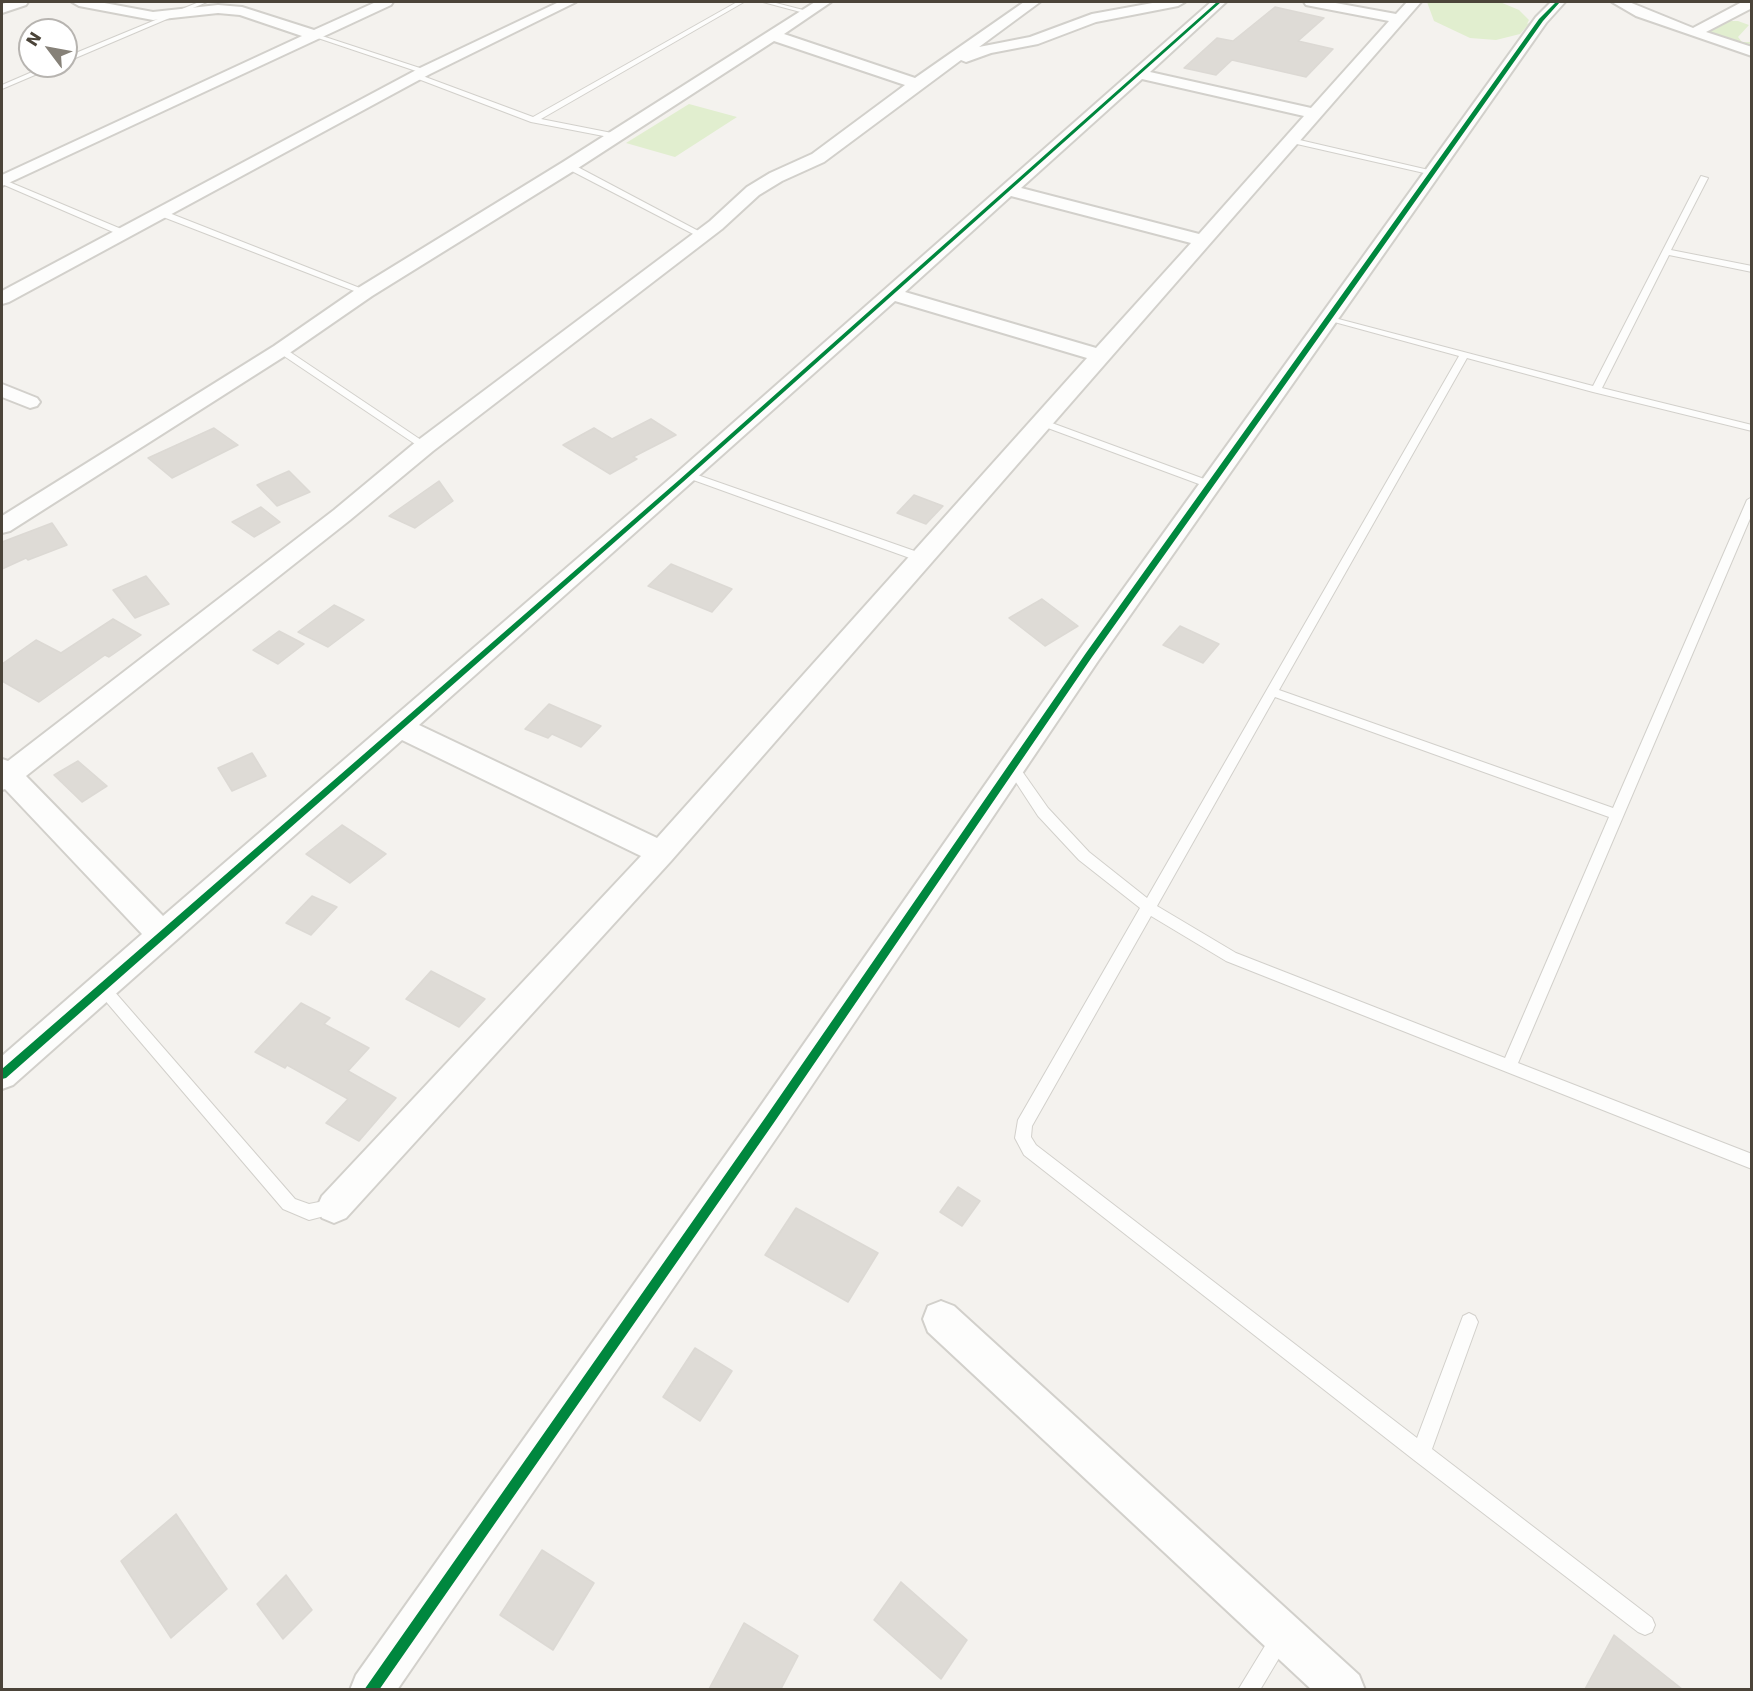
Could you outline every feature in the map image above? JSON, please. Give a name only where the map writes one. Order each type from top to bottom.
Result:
[{"type":"street","points":[[2,9],[21,2]]},
{"type":"street","points":[[79,2],[136,14],[174,14],[218,9],[242,11],[314,34]]},
{"type":"street","points":[[2,181],[386,2]]},
{"type":"street","points":[[2,298],[421,74],[569,2]]},
{"type":"street","points":[[2,526],[281,350],[365,292],[569,166],[824,2]]},
{"type":"street","points":[[162,935],[3,774],[342,515],[425,446],[702,235],[753,191],[776,177],[818,158],[1033,2]]},
{"type":"street","points":[[942,66],[988,49],[1033,41],[1092,18],[1176,2],[1187,2]]},
{"type":"street","points":[[661,499],[668,476],[1207,2]]},
{"type":"street","points":[[2,1075],[689,475],[1220,2]]},
{"type":"street","points":[[1311,2],[1406,10]]},
{"type":"street","points":[[370,1689],[770,1121],[1012,767],[1541,20],[1558,2]]},
{"type":"street","points":[[1619,2],[1694,33],[1752,52]]},
{"type":"street","points":[[1694,33],[1752,2]]},
{"type":"street","points":[[334,1207],[661,853],[1406,10]]},
{"type":"street","points":[[771,35],[917,84]]},
{"type":"street","points":[[1140,74],[1314,114]]},
{"type":"street","points":[[1009,190],[1202,240]]},
{"type":"street","points":[[892,294],[1100,356]]},
{"type":"street","points":[[2,390],[30,402]]},
{"type":"street","points":[[399,727],[661,853]]},
{"type":"street","points":[[941,1320],[1344,1689]]},
{"type":"lane","points":[[78,55],[204,2]]},
{"type":"lane","points":[[534,120],[741,2]]},
{"type":"lane","points":[[766,2],[808,12]]},
{"type":"lane","points":[[314,34],[534,120],[614,136]]},
{"type":"lane","points":[[2,87],[23,78]]},
{"type":"lane","points":[[1292,140],[1433,173]]},
{"type":"lane","points":[[569,166],[702,235]]},
{"type":"lane","points":[[1596,390],[1704,178]]},
{"type":"lane","points":[[2,181],[123,233]]},
{"type":"lane","points":[[161,213],[365,292]]},
{"type":"lane","points":[[1666,252],[1752,269]]},
{"type":"lane","points":[[1330,318],[1596,390],[1752,428]]},
{"type":"lane","points":[[281,350],[425,446]]},
{"type":"lane","points":[[1465,354],[1024,1125],[1023,1138],[1030,1150],[1645,1625]]},
{"type":"lane","points":[[1041,422],[1211,485]]},
{"type":"lane","points":[[689,475],[922,558]]},
{"type":"lane","points":[[1509,1066],[1752,500]]},
{"type":"lane","points":[[1273,692],[1617,815]]},
{"type":"lane","points":[[1012,767],[1043,812],[1084,856],[1149,908],[1231,957],[1752,1162]]},
{"type":"lane","points":[[102,987],[289,1204],[309,1212],[334,1207]]},
{"type":"lane","points":[[1422,1453],[1469,1322]]},
{"type":"lane","points":[[1248,1689],[1284,1635]]},
{"type":"green space","points":[[1427,2],[1500,2],[1519,10],[1529,20],[1527,24],[1531,22],[1520,34],[1496,40],[1470,38],[1434,21]]},
{"type":"green space","points":[[1725,21],[1738,21],[1749,25],[1738,37],[1742,42],[1751,42],[1751,55],[1706,41],[1708,30]]},
{"type":"green space","points":[[689,104],[737,117],[675,157],[626,143]]},
{"type":"building","points":[[1275,7],[1324,18],[1298,41],[1333,49],[1306,77],[1232,60],[1216,75],[1184,68],[1217,38],[1233,41]]},
{"type":"building","points":[[651,419],[676,435],[633,457],[637,459],[610,474],[563,445],[594,428],[612,439]]},
{"type":"building","points":[[214,428],[238,445],[172,478],[148,458]]},
{"type":"building","points":[[289,471],[310,492],[277,506],[257,485]]},
{"type":"building","points":[[439,481],[453,501],[415,528],[389,516]]},
{"type":"building","points":[[914,495],[943,506],[926,524],[897,513]]},
{"type":"building","points":[[261,507],[280,522],[254,537],[232,522]]},
{"type":"building","points":[[52,523],[67,545],[28,560],[26,558],[2,569],[2,542]]},
{"type":"building","points":[[671,564],[732,589],[712,612],[648,586]]},
{"type":"building","points":[[146,576],[169,604],[135,618],[113,590]]},
{"type":"building","points":[[1042,599],[1078,626],[1045,646],[1009,618]]},
{"type":"building","points":[[334,605],[364,620],[328,647],[298,632]]},
{"type":"building","points":[[113,619],[141,635],[109,657],[105,655],[39,702],[2,681],[2,664],[36,640],[61,653]]},
{"type":"building","points":[[1180,626],[1219,644],[1203,663],[1163,645]]},
{"type":"building","points":[[279,631],[304,644],[278,664],[253,650]]},
{"type":"building","points":[[549,704],[601,726],[581,747],[552,734],[548,738],[525,729]]},
{"type":"building","points":[[252,753],[266,776],[232,791],[218,768]]},
{"type":"building","points":[[78,761],[107,786],[82,802],[54,775]]},
{"type":"building","points":[[342,825],[386,854],[350,883],[306,854]]},
{"type":"building","points":[[312,896],[337,907],[311,935],[286,923]]},
{"type":"building","points":[[431,971],[485,999],[459,1027],[406,999]]},
{"type":"building","points":[[301,1003],[330,1018],[324,1024],[369,1048],[348,1071],[396,1098],[359,1141],[326,1123],[348,1099],[287,1065],[285,1068],[255,1052]]},
{"type":"building","points":[[958,1187],[980,1201],[962,1226],[940,1212]]},
{"type":"building","points":[[796,1208],[878,1253],[848,1302],[765,1255]]},
{"type":"building","points":[[695,1348],[732,1371],[700,1421],[663,1397]]},
{"type":"building","points":[[176,1514],[227,1589],[171,1638],[121,1561]]},
{"type":"building","points":[[542,1550],[594,1583],[553,1650],[500,1615]]},
{"type":"building","points":[[286,1575],[312,1610],[283,1639],[257,1604]]},
{"type":"building","points":[[901,1582],[967,1640],[941,1679],[874,1620]]},
{"type":"building","points":[[744,1623],[798,1656],[781,1689],[709,1689]]},
{"type":"building","points":[[1614,1635],[1682,1689],[1585,1689]]},
{"type":"cycle path","points":[[2,1075],[681,481],[1219,2]]},
{"type":"cycle path","points":[[371,1690],[769,1121],[1089,655],[1541,20],[1558,2]]}]
